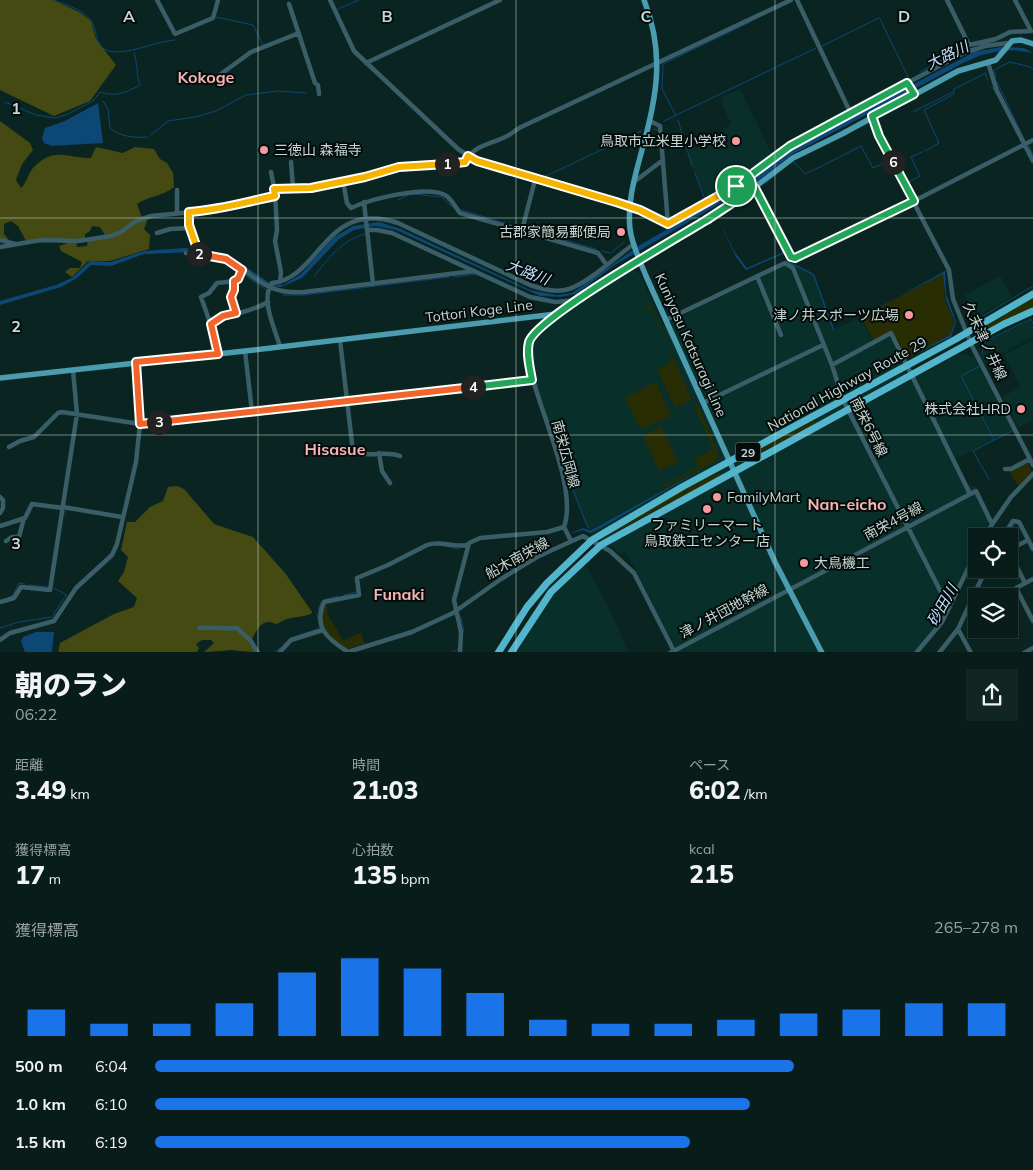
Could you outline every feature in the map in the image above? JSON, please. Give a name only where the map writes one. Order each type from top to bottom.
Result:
[{"type":"highway","name":"National Highway Route 29","points":[[498,652],[527,607],[542,589],[592,540],[659,500],[967,333],[1033,293]]},
{"type":"highway","name":"National Highway Route 29","points":[[511,652],[551,592],[601,545],[1004,324],[1033,311]]},
{"type":"main road","name":"Kuniyasu Katsuragi Line","points":[[644,0],[654,30],[657,64],[656,91],[634,182],[630,207],[630,229],[638,256],[703,403],[789,590],[822,652]]},
{"type":"main road","points":[[1007,44],[1016,40],[1031,43]]},
{"type":"main road","name":"Tottori Koge Line","points":[[0,378],[503,322],[561,312],[638,256],[755,187],[793,158],[842,134],[958,71],[988,63],[1000,56],[1007,44]]},
{"type":"street","points":[[157,0],[175,34],[213,18],[218,0]]},
{"type":"street","points":[[330,0],[348,41],[366,63],[458,149],[468,156],[477,161],[535,180],[630,207],[668,224]]},
{"type":"street","points":[[366,63],[500,0]]},
{"type":"street","points":[[274,189],[311,188],[399,167],[465,162],[468,156],[482,146],[506,137],[519,128],[791,0]]},
{"type":"street","points":[[797,0],[851,114]]},
{"type":"street","points":[[947,0],[968,45],[996,39],[1010,32],[1032,31]]},
{"type":"street","points":[[1015,0],[1032,31],[1031,43]]},
{"type":"street","points":[[289,4],[315,83],[318,85],[319,94]]},
{"type":"street","points":[[210,82],[251,52],[299,32]]},
{"type":"street","points":[[668,224],[727,192],[790,146],[964,53],[984,46],[1007,44]]},
{"type":"street","points":[[988,63],[997,90],[1033,160]]},
{"type":"street","points":[[908,83],[913,94]]},
{"type":"street","name":"久末津ノ井線","points":[[872,116],[879,136],[948,270],[953,299],[971,343],[1033,466]]},
{"type":"street","points":[[650,122],[660,126],[668,224]]},
{"type":"street","points":[[748,177],[791,257],[795,258],[914,201],[1033,140]]},
{"type":"street","points":[[634,182],[663,160]]},
{"type":"street","points":[[291,162],[293,187]]},
{"type":"street","points":[[271,172],[275,196],[277,230],[274,242],[281,272],[280,282]]},
{"type":"street","points":[[522,230],[535,180]]},
{"type":"street","points":[[343,181],[347,203],[350,208],[364,202],[402,195],[411,191],[434,192],[449,198],[460,213],[598,253],[606,264]]},
{"type":"street","points":[[177,190],[177,213]]},
{"type":"street","points":[[0,247],[41,240],[78,241],[111,236],[143,218],[215,210],[237,206],[247,200],[275,196]]},
{"type":"street","points":[[364,202],[373,284]]},
{"type":"street","points":[[189,212],[190,228],[198,254],[197,261],[194,261]]},
{"type":"street","points":[[270,286],[297,272],[332,233],[355,222],[366,220],[381,219],[398,223],[530,285],[544,289],[568,289],[579,284],[635,246]]},
{"type":"street","points":[[157,233],[170,229],[190,228]]},
{"type":"street","points":[[367,230],[392,233],[530,297],[560,302],[578,300]]},
{"type":"street","points":[[0,240],[15,244]]},
{"type":"street","points":[[186,253],[226,259],[282,292],[304,292],[474,271]]},
{"type":"street","name":"南栄6号線","points":[[666,320],[785,263],[793,268],[832,365],[843,400],[949,608]]},
{"type":"street","points":[[218,354],[211,324],[201,297],[209,293],[215,284],[238,279],[242,270]]},
{"type":"street","points":[[757,276],[781,335]]},
{"type":"street","points":[[234,281],[234,290],[231,297],[236,313]]},
{"type":"street","points":[[270,286],[268,302],[280,347]]},
{"type":"street","points":[[560,290],[560,302]]},
{"type":"street","points":[[211,324],[223,316],[254,309],[268,302]]},
{"type":"street","name":"南栄広岡線","points":[[561,312],[532,336],[529,343],[529,361],[532,380],[562,475],[566,508],[564,526]]},
{"type":"street","points":[[832,365],[891,333],[913,374],[970,494],[976,491],[992,524]]},
{"type":"street","points":[[340,340],[353,452],[365,456],[388,452],[400,456]]},
{"type":"street","points":[[703,403],[823,345]]},
{"type":"street","points":[[244,351],[252,412]]},
{"type":"street","points":[[0,640],[10,633],[50,623],[58,616],[76,588],[112,555],[117,544],[136,462],[140,424],[136,362]]},
{"type":"street","points":[[0,602],[14,598],[21,587],[50,590],[77,414],[74,370]]},
{"type":"street","points":[[9,448],[20,441],[34,437],[58,413],[77,414],[140,424],[532,380]]},
{"type":"street","points":[[379,453],[382,471],[390,483]]},
{"type":"street","points":[[1005,469],[1011,469],[1030,460]]},
{"type":"street","points":[[989,528],[1011,497],[1033,474]]},
{"type":"street","name":"南栄4号線","points":[[789,590],[970,494]]},
{"type":"street","points":[[0,497],[3,500],[3,508],[0,513]]},
{"type":"street","points":[[6,540],[12,537],[19,537],[24,518],[34,504],[122,516]]},
{"type":"street","points":[[0,526],[24,518]]},
{"type":"street","points":[[1009,528],[1013,522],[1019,522],[1033,549]]},
{"type":"street","points":[[348,652],[328,638],[323,630],[319,614],[324,602],[359,595],[357,578],[433,542],[457,547],[468,545],[480,538],[547,532],[564,526],[571,541]]},
{"type":"street","name":"船木南栄線","points":[[348,652],[412,632],[457,610],[502,579],[571,541],[583,536],[592,540]]},
{"type":"street","points":[[592,540],[622,560],[634,573],[673,652]]},
{"type":"street","points":[[1018,546],[1028,540]]},
{"type":"street","points":[[460,652],[462,632],[454,600],[456,585],[468,545]]},
{"type":"street","points":[[916,652],[942,622],[968,569]]},
{"type":"street","points":[[1018,569],[1025,583]]},
{"type":"street","points":[[939,652],[958,629],[982,578]]},
{"type":"street","points":[[1033,579],[1016,588],[1033,621]]},
{"type":"street","name":"津ノ井団地幹線","points":[[673,652],[789,590]]},
{"type":"street","points":[[199,628],[219,626],[229,629],[237,628],[251,641],[258,652]]},
{"type":"street","points":[[958,629],[971,652]]},
{"type":"street","points":[[279,652],[291,640],[323,630]]},
{"type":"street","points":[[1024,652],[1033,648]]},
{"type":"shaded area","name":"鳥取市立米里小学校","points":[[740,89],[773,156],[708,201],[692,166],[688,149],[701,146],[731,124],[720,98]]},
{"type":"shaded area","points":[[796,264],[814,274],[834,330],[860,318],[875,344],[888,338],[892,339],[902,358],[900,364],[910,380],[961,353],[975,357],[1013,430],[955,459],[966,484],[975,486],[991,518],[985,528],[968,528],[968,563],[940,621],[926,640],[913,652],[678,652],[626,552],[619,555],[614,548],[590,534],[567,481],[564,481],[534,382],[529,351],[532,338],[547,324],[630,269],[639,273],[663,325],[784,266]]},
{"type":"shaded area","points":[[1000,276],[1012,297],[975,317],[965,295]]},
{"type":"shaded area","points":[[1030,320],[1033,326],[1033,337],[984,363],[981,357],[987,342]]},
{"type":"shaded area","points":[[1033,340],[1033,380],[1027,383],[1033,381],[1033,420],[1018,427],[1002,397],[1021,387],[1004,355]]},
{"type":"shaded area","points":[[585,564],[611,612],[628,652],[515,652],[537,616],[558,589]]},
{"type":"green space","points":[[0,0],[53,0],[79,12],[91,21],[96,39],[116,65],[90,101],[54,116],[0,90]]},
{"type":"green space","points":[[0,121],[30,143],[33,150],[22,164],[16,180],[21,188],[33,168],[47,157],[60,155],[91,158],[96,147],[123,153],[135,147],[154,149],[160,159],[167,163],[173,173],[174,187],[137,204],[142,218],[122,231],[105,235],[100,227],[92,226],[90,231],[85,234],[85,239],[26,241],[18,226],[11,221],[4,224],[4,234],[9,240],[0,239]]},
{"type":"green space","points":[[145,218],[147,221],[144,229],[150,235],[149,249],[110,261],[88,261],[72,277],[65,272],[70,268],[80,268],[82,262],[61,251],[59,246],[76,242],[77,247],[87,246],[88,240],[126,228]]},
{"type":"green space","name":"津ノ井スポーツ広場","points":[[943,274],[945,300],[954,322],[950,335],[910,357],[905,355],[892,331],[874,341],[861,317]]},
{"type":"green space","points":[[1033,298],[1033,308],[983,331],[982,329]]},
{"type":"green space","points":[[651,306],[692,400],[675,407],[658,372],[660,368],[669,364],[668,361],[673,358],[651,309],[646,311],[644,308]]},
{"type":"green space","points":[[656,382],[670,417],[640,429],[625,398]]},
{"type":"green space","points":[[697,403],[718,452],[716,461],[661,489],[661,486],[698,467],[695,459],[713,449],[694,405]]},
{"type":"green space","points":[[815,420],[814,425],[743,461],[742,458]]},
{"type":"green space","points":[[661,426],[678,462],[659,471],[643,436]]},
{"type":"green space","points":[[1028,463],[1032,472],[1018,486],[1010,472]]},
{"type":"green space","points":[[720,472],[721,475],[709,482],[611,534],[610,532],[678,493]]},
{"type":"green space","points":[[177,486],[184,489],[214,524],[253,537],[285,573],[312,612],[311,614],[290,618],[277,624],[266,622],[258,628],[251,641],[239,628],[225,627],[241,633],[257,652],[233,650],[204,652],[214,643],[211,640],[202,640],[196,644],[199,648],[197,652],[58,652],[60,643],[114,614],[134,607],[137,598],[118,581],[124,572],[128,557],[121,550],[127,522],[135,522],[150,507],[163,501],[168,487]]},
{"type":"green space","points":[[326,602],[328,615],[343,640],[361,633],[365,644],[346,649],[327,633],[320,616]]},
{"type":"water","points":[[1001,47],[1024,48],[1033,53],[1015,50],[995,52],[981,55],[961,64],[793,154],[755,183],[615,265],[576,294],[560,297],[540,296],[396,230],[375,226],[354,230],[339,239],[302,278],[281,287],[268,286],[229,259],[196,252],[144,254],[111,266],[91,265],[77,278],[61,287],[0,305],[0,301],[56,285],[72,278],[90,261],[111,262],[144,251],[185,248],[226,254],[273,285],[283,285],[301,274],[333,238],[353,226],[379,222],[401,229],[530,290],[557,295],[572,293],[640,245],[734,191],[787,151],[974,52]]},
{"type":"water","points":[[98,103],[103,143],[52,146],[44,143],[42,138],[45,128],[65,121]]},
{"type":"water","points":[[717,216],[734,251],[747,268],[786,251],[790,262],[814,274],[834,329],[848,322],[833,330],[813,275],[789,263],[785,253],[746,270],[736,257]]},
{"type":"water","points":[[947,270],[945,273],[946,294],[956,322],[951,337],[911,356],[950,335],[955,322],[946,300],[943,274],[895,299]]},
{"type":"water","points":[[895,299],[872,311],[848,322]]},
{"type":"water","points":[[715,462],[599,529],[590,533],[583,530],[569,534],[583,528],[590,531]]},
{"type":"water","points":[[36,632],[54,632],[52,652],[25,652],[21,641],[23,637]]},
{"type":"waterway","points":[[54,0],[76,9],[88,17],[92,22],[100,44],[109,51],[125,51],[175,40]]},
{"type":"waterway","points":[[338,9],[359,0]]},
{"type":"waterway","points":[[216,17],[253,25],[263,45]]},
{"type":"waterway","points":[[822,46],[879,18]]},
{"type":"waterway","points":[[880,19],[908,77]]},
{"type":"waterway","points":[[676,116],[662,89],[663,64],[750,22]]},
{"type":"waterway","name":"大路川","points":[[920,72],[966,47]]},
{"type":"waterway","points":[[664,121],[816,48]]},
{"type":"waterway","points":[[5,102],[36,115],[56,118],[68,114],[93,101],[100,92],[120,93],[140,85],[134,53]]},
{"type":"waterway","points":[[996,78],[994,70],[1010,62],[1031,67],[1033,70]]},
{"type":"waterway","points":[[925,151],[939,143],[924,110],[954,94],[954,89],[986,73]]},
{"type":"waterway","points":[[985,74],[988,80]]},
{"type":"waterway","points":[[997,82],[1025,141]]},
{"type":"waterway","points":[[852,109],[899,83]]},
{"type":"waterway","points":[[151,135],[168,121],[195,117],[216,111],[246,95],[278,91],[306,93]]},
{"type":"waterway","points":[[913,112],[953,92]]},
{"type":"waterway","points":[[103,101],[108,109],[110,128],[128,136],[147,137]]},
{"type":"waterway","points":[[678,120],[692,166]]},
{"type":"waterway","points":[[654,129],[658,130]]},
{"type":"waterway","points":[[542,178],[641,131]]},
{"type":"waterway","points":[[818,168],[861,146],[873,168],[890,161]]},
{"type":"waterway","points":[[1029,146],[1033,155]]},
{"type":"waterway","points":[[909,182],[920,176],[911,157],[922,152]]},
{"type":"waterway","points":[[794,162],[805,174],[818,168]]},
{"type":"waterway","points":[[766,183],[780,171]]},
{"type":"waterway","points":[[902,172],[914,194],[918,196]]},
{"type":"waterway","points":[[695,173],[706,202]]},
{"type":"waterway","points":[[412,194],[442,197],[452,207]]},
{"type":"waterway","points":[[398,200],[408,195]]},
{"type":"waterway","points":[[732,206],[750,196],[757,199],[762,208]]},
{"type":"waterway","points":[[462,210],[517,227]]},
{"type":"waterway","points":[[525,229],[596,249]]},
{"type":"waterway","points":[[314,276],[343,245],[365,234]]},
{"type":"waterway","points":[[602,251],[611,253],[624,242]]},
{"type":"waterway","points":[[225,261],[238,270]]},
{"type":"waterway","points":[[243,274],[265,289]]},
{"type":"waterway","points":[[453,277],[477,274]]},
{"type":"waterway","points":[[283,295],[304,295],[449,277]]},
{"type":"waterway","points":[[976,320],[1033,286]]},
{"type":"waterway","points":[[981,355],[986,341],[1031,319],[1033,324]]},
{"type":"waterway","points":[[980,366],[961,376],[994,440]]},
{"type":"waterway","points":[[989,479],[973,451],[1012,431]]},
{"type":"waterway","points":[[566,479],[569,479],[588,528]]},
{"type":"waterway","points":[[1012,528],[1015,524]]},
{"type":"waterway","points":[[446,546],[459,549]]},
{"type":"waterway","points":[[355,582],[356,577]]},
{"type":"waterway","points":[[8,598],[13,595],[19,583],[25,584]]},
{"type":"waterway","points":[[29,585],[48,587]]},
{"type":"waterway","points":[[54,588],[66,595],[65,597]]},
{"type":"waterway","points":[[344,595],[357,592]]},
{"type":"waterway","points":[[324,600],[338,596]]},
{"type":"waterway","points":[[0,628],[19,622],[52,617],[64,598]]},
{"type":"waterway","points":[[318,610],[321,603]]},
{"type":"waterway","points":[[317,613],[319,623]]},
{"type":"waterway","points":[[461,617],[464,632]]},
{"type":"waterway","points":[[300,635],[319,627]]},
{"type":"waterway","points":[[283,645],[290,639]]},
{"type":"waterway","points":[[274,652],[280,648]]},
{"type":"waterway","points":[[453,652],[458,649]]},
{"type":"place","name":"鳥取市立米里小学校","points":[[736,141]]},
{"type":"place","name":"三徳山 森福寺","points":[[264,150]]},
{"type":"place","name":"古郡家簡易郵便局","points":[[621,232]]},
{"type":"place","name":"津ノ井スポーツ広場","points":[[909,315]]},
{"type":"place","name":"株式会社HRD","points":[[1021,409]]},
{"type":"place","name":"FamilyMart","points":[[717,497]]},
{"type":"place","name":"ファミリーマート 鳥取鉄工センター店","points":[[707,509]]},
{"type":"place","name":"大鳥機工","points":[[804,563]]},
{"type":"district","name":"Kokoge","points":[[206,77]]},
{"type":"district","name":"Hisasue","points":[[335,449]]},
{"type":"district","name":"Nan-eicho","points":[[847,504]]},
{"type":"district","name":"Funaki","points":[[399,594]]},
{"type":"route","points":[[907,83],[914,94],[872,116],[879,136],[914,201],[795,258],[791,257],[755,188],[709,218],[634,262],[548,322],[532,336],[529,343],[528,351],[532,380],[140,424],[136,362],[218,354],[211,324],[223,316],[236,313],[231,297],[234,290],[234,281],[238,279],[242,270],[226,259],[198,254],[189,225],[189,212],[237,206],[247,200],[275,196],[274,189],[285,187],[311,188],[365,177],[399,167],[465,162],[468,156],[477,161],[535,180],[640,210],[668,224],[736,186],[754,174],[777,154],[874,100],[907,83]]},
{"type":"water label","name":"砂田川","points":[[942,605]]}]
